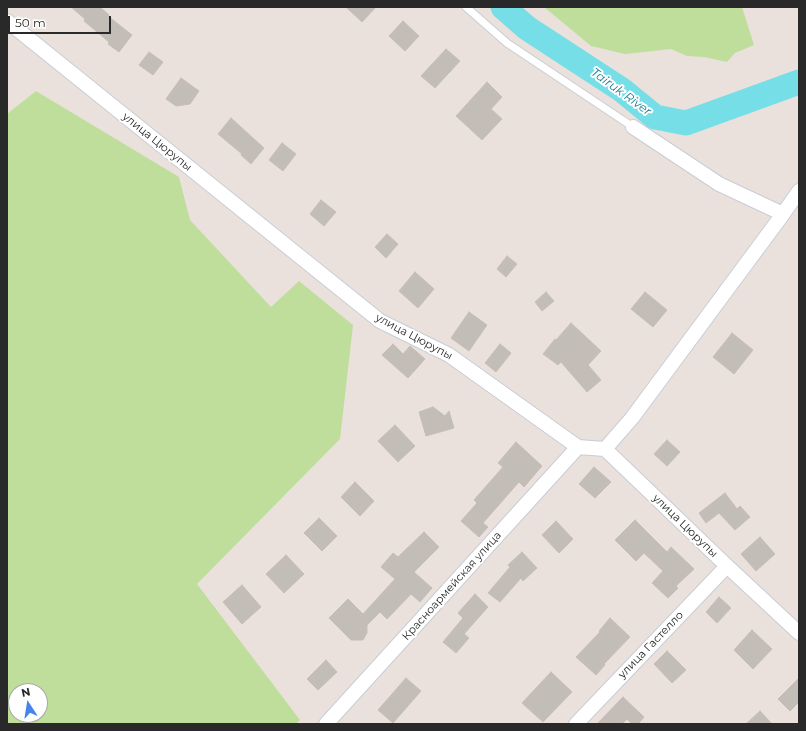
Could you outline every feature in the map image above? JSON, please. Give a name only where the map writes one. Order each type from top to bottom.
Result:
[{"type":"street","name":"улица Цюрупы","points":[[7,21],[380,321],[449,355],[578,448]]},
{"type":"street","points":[[633,127],[719,184],[782,214]]},
{"type":"street","points":[[578,448],[605,449],[632,418],[799,191]]},
{"type":"street","name":"Красноармейская улица","points":[[326,724],[578,448]]},
{"type":"street","name":"улица Цюрупы","points":[[605,449],[799,633]]},
{"type":"street","name":"улица Гастелло","points":[[576,724],[727,566]]},
{"type":"lane","points":[[466,7],[507,43],[633,127]]},
{"type":"green space","points":[[544,7],[742,7],[754,45],[735,53],[727,62],[704,57],[687,56],[671,49],[625,54],[591,46]]},
{"type":"green space","points":[[36,91],[179,177],[190,220],[271,307],[299,281],[353,325],[340,439],[197,584],[300,720],[296,724],[7,724],[7,114]]},
{"type":"building","points":[[71,7],[100,7],[109,15],[108,16],[132,35],[119,52],[108,44],[109,42],[84,21],[85,19]]},
{"type":"building","points":[[346,7],[376,7],[362,22]]},
{"type":"building","points":[[403,21],[419,36],[405,51],[389,36]]},
{"type":"building","points":[[446,49],[460,61],[435,88],[421,76]]},
{"type":"building","points":[[149,52],[163,62],[153,75],[139,65]]},
{"type":"building","points":[[181,78],[199,91],[190,104],[176,106],[166,99]]},
{"type":"building","points":[[487,82],[502,97],[491,109],[502,119],[482,140],[456,116]]},
{"type":"building","points":[[231,118],[264,148],[251,164],[241,155],[242,154],[218,134]]},
{"type":"building","points":[[282,143],[296,154],[283,171],[269,160]]},
{"type":"building","points":[[321,200],[336,212],[324,226],[310,214]]},
{"type":"building","points":[[387,234],[398,244],[386,258],[375,247]]},
{"type":"building","points":[[507,256],[517,264],[506,277],[497,269]]},
{"type":"building","points":[[415,272],[434,289],[418,308],[399,291]]},
{"type":"building","points":[[546,292],[554,301],[542,311],[535,302]]},
{"type":"building","points":[[645,292],[667,310],[653,327],[631,309]]},
{"type":"building","points":[[469,312],[487,325],[469,351],[451,338]]},
{"type":"building","points":[[571,323],[601,351],[588,365],[601,380],[587,392],[561,362],[558,365],[543,354]]},
{"type":"building","points":[[732,333],[753,350],[734,374],[713,357]]},
{"type":"building","points":[[393,344],[403,354],[410,346],[425,359],[408,378],[382,355]]},
{"type":"building","points":[[500,344],[511,353],[496,372],[485,363]]},
{"type":"building","points":[[433,407],[445,416],[449,411],[454,428],[426,436],[419,412]]},
{"type":"building","points":[[395,425],[415,446],[398,462],[378,441]]},
{"type":"building","points":[[667,440],[680,452],[667,466],[654,454]]},
{"type":"building","points":[[516,442],[542,466],[524,487],[519,482],[483,523],[488,527],[479,537],[461,521],[477,503],[474,500],[503,467],[498,463]]},
{"type":"building","points":[[594,467],[611,482],[595,498],[579,484]]},
{"type":"building","points":[[355,482],[374,501],[360,516],[341,497]]},
{"type":"building","points":[[725,493],[737,509],[740,506],[750,517],[735,530],[719,513],[706,523],[699,513]]},
{"type":"building","points":[[319,518],[337,536],[322,551],[304,533]]},
{"type":"building","points":[[635,520],[667,552],[671,547],[694,569],[676,586],[678,588],[668,598],[652,583],[663,571],[644,553],[636,561],[615,540]]},
{"type":"building","points":[[556,521],[573,539],[559,553],[542,535]]},
{"type":"building","points":[[424,532],[439,547],[414,572],[432,588],[420,602],[411,594],[387,619],[380,612],[367,625],[367,633],[363,640],[351,640],[329,618],[348,599],[363,614],[395,579],[381,567],[393,553],[398,557]]},
{"type":"building","points":[[760,537],[775,554],[756,571],[741,554]]},
{"type":"building","points":[[522,552],[537,568],[523,581],[521,578],[500,602],[488,593],[510,567],[508,565]]},
{"type":"building","points":[[286,555],[304,574],[284,593],[266,574]]},
{"type":"building","points":[[242,585],[261,607],[242,624],[223,602]]},
{"type":"building","points":[[475,594],[488,607],[464,634],[469,638],[456,653],[443,642],[463,618],[458,613]]},
{"type":"building","points":[[719,597],[731,608],[717,623],[706,612]]},
{"type":"building","points":[[610,618],[630,637],[604,664],[605,665],[596,675],[576,657],[600,632],[599,631]]},
{"type":"building","points":[[752,630],[772,649],[753,669],[734,650]]},
{"type":"building","points":[[667,651],[686,670],[672,683],[654,664]]},
{"type":"building","points":[[326,660],[337,672],[318,690],[307,679]]},
{"type":"building","points":[[551,672],[572,692],[543,722],[522,703]]},
{"type":"building","points":[[406,678],[421,691],[393,723],[378,710]]},
{"type":"building","points":[[799,678],[799,702],[790,711],[778,699]]},
{"type":"building","points":[[623,697],[644,717],[638,724],[632,724],[627,719],[622,724],[597,724]]},
{"type":"building","points":[[760,711],[772,724],[746,724]]},
{"type":"waterway","name":"Tairuk River","points":[[503,7],[527,28],[622,90],[655,117],[686,123],[799,82]]}]
